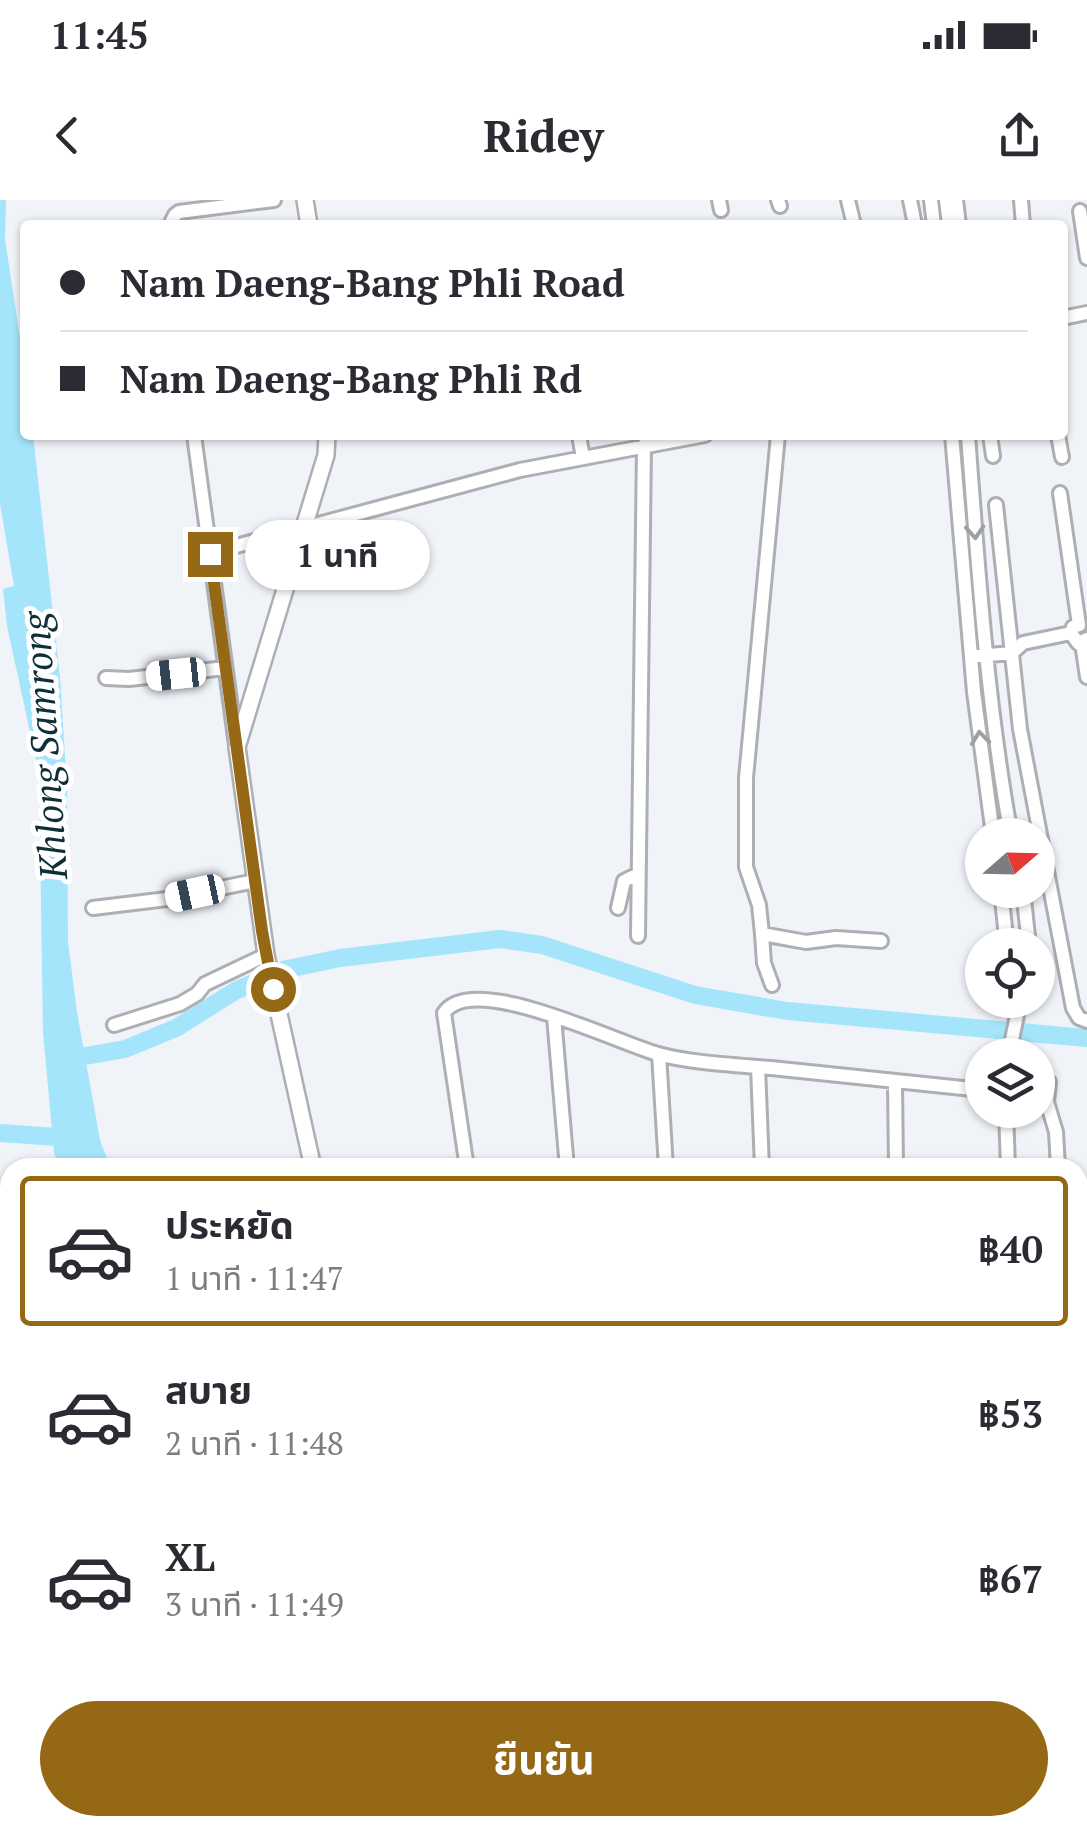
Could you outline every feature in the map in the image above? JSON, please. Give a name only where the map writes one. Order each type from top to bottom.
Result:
[{"type":"main road","points":[[311,1158],[267,960],[236,747],[304,529],[327,440]]},
{"type":"street","points":[[172,220],[180,212],[274,200]]},
{"type":"street","points":[[1080,210],[1087,258]]},
{"type":"street","points":[[195,440],[236,747]]},
{"type":"street","points":[[580,440],[583,458]]},
{"type":"street","points":[[210,554],[520,470],[674,440]]},
{"type":"street","points":[[772,985],[764,963],[759,904],[746,866],[746,778],[778,440]]},
{"type":"street","points":[[953,440],[978,638]]},
{"type":"street","points":[[968,440],[979,656],[1008,818]]},
{"type":"street","points":[[991,440],[993,456]]},
{"type":"street","points":[[1059,440],[1062,457]]},
{"type":"street","points":[[638,936],[644,445]]},
{"type":"street","points":[[1060,493],[1087,677]]},
{"type":"street","points":[[996,505],[1015,644],[1027,776],[1073,1008],[1079,1018],[1087,1021]]},
{"type":"street","points":[[979,656],[1015,644],[1081,634]]},
{"type":"street","points":[[978,638],[1015,644]]},
{"type":"street","points":[[979,656],[974,692],[991,818]]},
{"type":"street","points":[[106,678],[226,668]]},
{"type":"street","points":[[618,908],[624,881],[638,874]]},
{"type":"street","points":[[94,908],[167,899],[255,881]]},
{"type":"street","points":[[762,934],[806,942],[836,938],[880,941]]},
{"type":"street","points":[[114,1026],[180,1004],[205,984],[267,960]]},
{"type":"street","points":[[465,1158],[444,1012],[462,1000],[514,1002],[660,1054],[965,1088]]},
{"type":"street","points":[[554,1017],[566,1158]]},
{"type":"street","points":[[660,1054],[665,1158]]},
{"type":"street","points":[[758,1067],[762,1158]]},
{"type":"street","points":[[895,1082],[896,1158]]},
{"type":"street","points":[[1007,1128],[1008,1158]]},
{"type":"street","points":[[1055,1128],[1057,1158]]},
{"type":"water","name":"Khlong Samrong","points":[[0,200],[6,200],[5,239],[20,338],[20,440],[34,440],[60,677],[67,789],[68,942],[77,1012],[107,1158],[56,1158],[54,1153],[43,1032],[39,773],[7,626],[3,589],[14,586],[0,504]]},
{"type":"waterway","points":[[63,1060],[125,1049],[176,1028],[235,991],[283,970],[340,958],[500,939],[542,945],[695,995],[787,1011],[1087,1038]]},
{"type":"waterway","points":[[0,1133],[71,1138]]},
{"type":"route","points":[[210,554],[273,989]]}]
